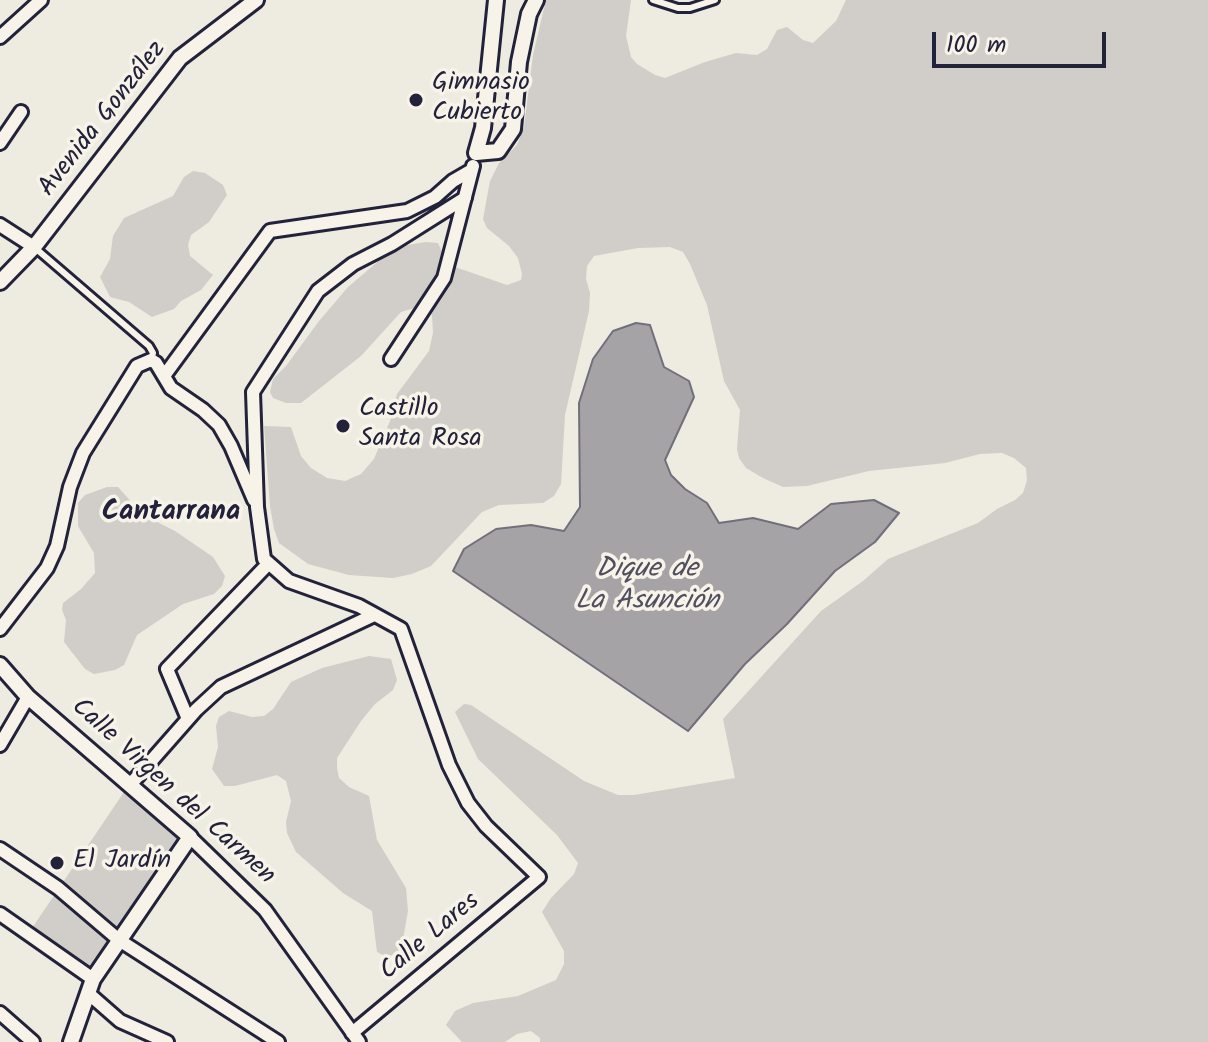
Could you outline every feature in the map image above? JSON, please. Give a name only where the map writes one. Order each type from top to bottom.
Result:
[{"type":"street","points":[[0,37],[41,0]]},
{"type":"street","name":"Avenida González","points":[[0,282],[34,247],[180,58],[256,0]]},
{"type":"street","points":[[391,359],[444,278],[483,128],[496,0]]},
{"type":"street","points":[[476,153],[498,151],[513,129],[519,62],[529,14],[536,0]]},
{"type":"street","points":[[0,143],[21,112]]},
{"type":"street","points":[[164,376],[270,231],[407,211],[435,197],[472,170]]},
{"type":"street","points":[[374,615],[359,606],[289,581],[264,559],[257,507],[253,392],[318,291],[353,264],[392,244],[465,198]]},
{"type":"street","points":[[0,225],[34,247]]},
{"type":"street","points":[[0,629],[47,568],[57,546],[70,487],[83,453],[137,366],[151,360],[171,388],[219,425],[257,507]]},
{"type":"street","points":[[188,719],[167,669],[268,564]]},
{"type":"street","points":[[130,785],[188,719],[221,687],[374,615]]},
{"type":"street","name":"Calle Lares","points":[[356,1038],[539,877],[486,826],[468,803],[449,765],[401,629],[374,615]]},
{"type":"street","name":"Calle Virgen del Carmen","points":[[0,665],[28,697],[190,837],[265,910],[356,1038]]},
{"type":"street","points":[[0,745],[28,697]]},
{"type":"street","points":[[71,1042],[90,986],[190,837]]},
{"type":"street","points":[[0,849],[58,888],[119,940],[278,1042]]},
{"type":"street","points":[[0,914],[90,986],[120,1021],[167,1042]]},
{"type":"street","points":[[0,1013],[33,1042]]},
{"type":"lane","points":[[653,0],[678,8],[690,8],[715,0]]},
{"type":"lane","points":[[34,247],[149,346],[153,353],[151,360]]},
{"type":"shaded area","points":[[546,0],[631,0],[626,36],[631,57],[637,64],[665,78],[736,53],[757,55],[767,49],[777,30],[787,27],[803,40],[813,43],[836,21],[846,0],[1208,0],[1208,1042],[540,1042],[540,1038],[531,1031],[517,1034],[505,1042],[462,1042],[446,1025],[455,1011],[473,1003],[518,996],[556,980],[564,964],[564,951],[542,912],[574,874],[578,863],[557,835],[478,759],[455,712],[464,704],[471,705],[584,781],[618,795],[735,778],[723,719],[821,611],[888,559],[978,523],[1015,500],[1023,493],[1027,480],[1026,468],[1002,453],[869,471],[807,486],[783,487],[746,468],[737,449],[740,410],[724,381],[707,305],[690,264],[683,252],[670,247],[638,248],[594,256],[587,266],[589,311],[565,415],[561,484],[554,496],[543,503],[499,505],[482,512],[431,566],[393,578],[349,575],[308,564],[279,543],[270,506],[264,426],[291,427],[301,456],[311,468],[327,478],[345,481],[361,474],[374,459],[390,421],[397,394],[429,351],[433,333],[432,315],[427,307],[401,312],[361,356],[301,403],[286,403],[273,398],[270,392],[273,379],[348,287],[395,247],[426,242],[438,243],[446,261],[458,268],[507,285],[521,280],[518,258],[487,228],[483,219],[490,181],[499,163],[517,145],[524,127],[533,55]]},
{"type":"shaded area","points":[[193,171],[205,173],[223,185],[227,195],[209,222],[191,235],[188,245],[190,256],[213,275],[201,290],[181,301],[174,309],[152,317],[129,302],[110,297],[100,277],[110,259],[113,236],[124,218],[173,196],[184,177]]},
{"type":"shaded area","points":[[107,487],[118,487],[143,515],[175,531],[213,557],[225,576],[222,586],[214,594],[183,604],[137,635],[124,665],[94,674],[85,669],[64,642],[66,620],[62,610],[63,603],[95,573],[94,553],[78,526],[78,503],[85,495]]},
{"type":"shaded area","points":[[369,656],[391,659],[397,680],[393,690],[375,704],[361,721],[337,758],[337,768],[339,778],[349,787],[369,796],[377,840],[406,888],[408,911],[402,945],[397,953],[387,957],[377,952],[372,911],[343,893],[296,852],[287,833],[291,801],[286,781],[277,775],[224,786],[212,769],[218,747],[216,726],[219,717],[229,711],[252,717],[264,716],[273,709],[291,682],[322,668]]},
{"type":"shaded area","points":[[124,792],[184,845],[93,979],[28,934]]},
{"type":"water","name":"Dique de La Asunción","points":[[636,323],[650,325],[664,367],[689,381],[694,397],[665,460],[671,475],[685,489],[707,503],[719,523],[753,518],[798,529],[831,504],[874,500],[899,513],[875,542],[835,571],[745,664],[688,731],[453,571],[464,549],[496,529],[531,525],[564,531],[580,507],[579,403],[593,359],[613,331]]},
{"type":"place","name":"Gimnasio Cubierto","points":[[416,100]]},
{"type":"place","name":"Castillo Santa Rosa","points":[[343,426]]},
{"type":"place","name":"El Jardín","points":[[57,863]]},
{"type":"district","name":"Cantarrana","points":[[171,514]]}]
